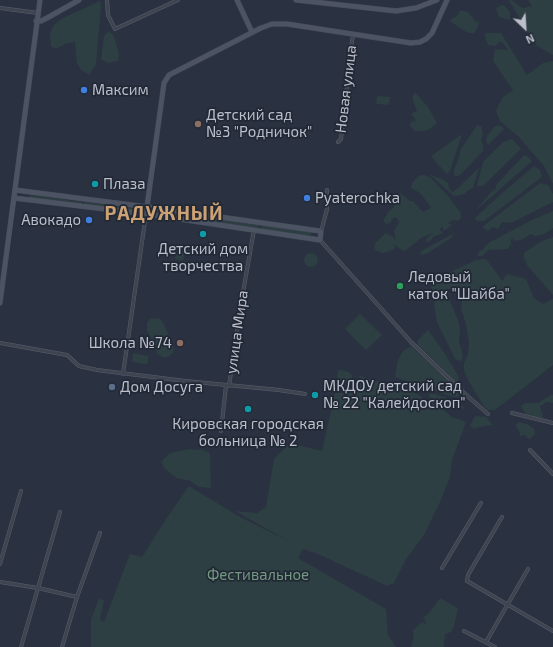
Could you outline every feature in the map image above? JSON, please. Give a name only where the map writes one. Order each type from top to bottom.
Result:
[{"type":"street","points":[[0,303],[36,21],[40,0]]},
{"type":"street","points":[[36,21],[41,21],[80,0]]},
{"type":"street","points":[[107,0],[108,14],[115,29],[178,0]]},
{"type":"street","points":[[238,0],[252,32]]},
{"type":"street","points":[[296,0],[396,11],[416,8],[437,0]]},
{"type":"street","points":[[123,374],[163,89],[166,78],[171,73],[252,32],[266,26],[277,24],[287,24],[411,43],[420,42],[432,33],[447,0]]},
{"type":"street","points":[[0,8],[38,13]]},
{"type":"street","name":"Новая улица","points":[[338,142],[341,139],[348,66],[353,35]]},
{"type":"street","points":[[15,190],[321,232]]},
{"type":"street","points":[[320,240],[327,208],[327,190]]},
{"type":"street","points":[[14,198],[146,214],[320,240],[411,342],[488,414]]},
{"type":"street","name":"улица Мира","points":[[221,431],[254,230]]},
{"type":"street","points":[[0,344],[67,355],[81,367],[123,374],[306,394]]},
{"type":"street","points":[[512,413],[551,423],[553,418]]},
{"type":"street","points":[[530,450],[553,474]]},
{"type":"street","points":[[550,470],[553,467]]},
{"type":"street","points":[[0,564],[21,491]]},
{"type":"street","points":[[442,568],[480,503]]},
{"type":"street","points":[[21,647],[60,512]]},
{"type":"street","points":[[502,517],[466,581],[553,631]]},
{"type":"street","points":[[62,647],[77,597],[100,533]]},
{"type":"street","points":[[486,642],[528,569]]},
{"type":"street","points":[[0,582],[38,588],[77,597]]},
{"type":"street","points":[[464,630],[495,647]]},
{"type":"green space","points":[[512,0],[522,8],[532,6],[528,0],[553,0],[553,55],[537,46],[509,1]]},
{"type":"green space","points":[[100,1],[101,7],[96,64],[89,75],[81,70],[77,63],[75,42],[68,43],[55,49],[51,46],[50,33],[54,25],[61,19]]},
{"type":"green space","points":[[502,5],[505,6],[510,13],[510,20],[499,17],[496,8]]},
{"type":"green space","points":[[460,11],[469,13],[476,22],[479,22],[474,33],[468,33],[451,22],[451,19],[457,16]]},
{"type":"green space","points":[[109,31],[114,36],[119,54],[118,61],[108,63],[101,59],[104,36]]},
{"type":"green space","points":[[485,33],[501,33],[527,75],[543,63],[553,61],[553,184],[544,166],[519,137],[500,121],[496,111],[502,98],[513,90],[493,61],[495,49],[508,50],[500,41],[495,46],[488,45]]},
{"type":"green space","points":[[415,92],[428,107],[437,123],[430,129],[414,131],[410,126],[410,123],[416,120],[411,114],[417,111],[413,101]]},
{"type":"green space","points":[[377,96],[390,97],[389,105],[376,104]]},
{"type":"green space","points":[[477,125],[481,126],[483,133],[481,141],[483,143],[483,151],[461,174],[455,176],[454,169],[461,149]]},
{"type":"green space","points":[[498,125],[504,129],[488,145],[486,141],[487,136],[494,127]]},
{"type":"green space","points":[[462,134],[450,171],[447,174],[431,156]]},
{"type":"green space","points":[[512,139],[521,149],[483,186],[477,186],[483,162],[503,142]]},
{"type":"green space","points":[[526,155],[531,162],[474,212],[493,190],[496,189],[496,185],[523,156]]},
{"type":"green space","points":[[534,166],[540,170],[542,177],[484,221],[476,220],[475,218]]},
{"type":"green space","points":[[479,168],[473,188],[468,190],[465,194],[454,196],[430,175],[442,179],[448,183],[452,192],[460,187]]},
{"type":"green space","points":[[420,175],[425,175],[432,179],[461,213],[461,218],[458,221],[453,220],[448,223],[452,225],[443,231],[443,226],[439,230],[443,232],[434,236],[429,242],[426,242],[426,239],[433,233],[421,238],[405,251],[394,244],[395,248],[390,251],[382,253],[377,251],[374,248],[376,242],[386,233],[396,240],[394,231],[399,222],[397,218],[394,217],[390,223],[386,224],[383,221],[388,212],[395,206],[393,200],[396,196],[400,193],[410,201],[413,201],[423,212],[431,208],[420,193],[411,188],[412,183]]},
{"type":"green space","points":[[540,183],[548,185],[553,194],[553,202],[511,223],[502,222],[498,229],[493,227],[488,231],[482,227]]},
{"type":"green space","points":[[30,195],[82,202],[82,205],[29,198]]},
{"type":"green space","points":[[84,202],[140,209],[139,212],[84,205]]},
{"type":"green space","points":[[157,210],[212,218],[212,221],[156,213]]},
{"type":"green space","points":[[553,211],[553,228],[544,234],[535,236],[531,234],[521,240],[516,241],[511,238],[511,244],[508,249],[488,250],[482,256],[477,256],[479,251],[483,250],[490,242],[534,219]]},
{"type":"green space","points":[[213,219],[259,225],[259,228],[213,222]]},
{"type":"green space","points":[[262,225],[311,232],[311,236],[261,229]]},
{"type":"green space","points":[[451,235],[453,236],[451,238],[428,253],[423,255],[420,254],[421,251]]},
{"type":"green space","points":[[553,237],[553,295],[527,265],[524,258],[524,253],[540,242]]},
{"type":"green space","points":[[177,247],[186,248],[183,261],[175,259]]},
{"type":"green space","points":[[311,253],[316,255],[318,260],[316,265],[311,267],[306,265],[304,260],[306,255]]},
{"type":"green space","points":[[486,259],[502,281],[507,274],[526,279],[534,298],[538,301],[543,304],[553,299],[553,365],[495,410],[488,410],[483,405],[464,370],[464,363],[468,354],[469,344],[466,324],[461,308],[462,299],[467,295],[467,290],[457,287],[439,292],[432,290],[431,286],[436,279],[476,260]]},
{"type":"green space","points":[[437,296],[444,297],[450,301],[458,320],[460,331],[459,343],[463,355],[462,360],[459,361],[455,359],[437,322],[434,305],[435,298]]},
{"type":"green space","points":[[360,314],[382,335],[366,350],[345,329]]},
{"type":"green space","points":[[155,318],[162,321],[174,346],[173,353],[168,357],[162,357],[158,354],[147,330],[147,323],[150,319]]},
{"type":"green space","points":[[428,330],[444,352],[459,377],[457,383],[418,345],[417,341]]},
{"type":"green space","points":[[411,346],[463,394],[457,397],[450,396],[395,377],[398,360],[403,351]]},
{"type":"green space","points":[[133,353],[149,356],[147,364],[132,362]]},
{"type":"green space","points":[[338,370],[349,372],[352,375],[352,379],[345,384],[339,386],[336,385]]},
{"type":"green space","name":"Фестивальное","points":[[360,376],[413,392],[444,410],[453,418],[466,422],[452,460],[450,477],[440,502],[424,535],[406,559],[394,583],[387,586],[318,554],[303,549],[298,558],[386,609],[388,635],[396,647],[91,647],[91,620],[99,598],[104,600],[100,620],[104,622],[130,554],[142,557],[189,486],[240,517],[290,542],[235,511],[257,513],[266,507],[274,459],[290,443],[322,451],[335,393],[353,392]]},
{"type":"green space","points":[[431,393],[447,398],[450,403],[458,406],[462,405],[465,409],[450,407],[430,398],[429,395]]},
{"type":"green space","points":[[553,395],[553,403],[547,402],[540,406],[543,416],[542,418],[533,417],[526,414],[521,407],[526,403],[538,403]]},
{"type":"green space","points":[[475,416],[486,417],[493,425],[474,429],[470,426]]},
{"type":"green space","points":[[519,422],[529,425],[534,429],[535,434],[531,438],[528,439],[525,435],[520,436],[519,430],[516,427],[516,424]]},
{"type":"green space","points":[[189,449],[203,450],[210,453],[211,488],[199,487],[190,481],[177,478],[165,469],[161,462],[170,453]]},
{"type":"green space","points":[[440,598],[458,608],[451,632],[445,634],[444,647],[411,647],[414,634],[412,631],[422,622],[426,624],[424,617],[429,613]]},
{"type":"place","name":"Максим","points":[[84,90]]},
{"type":"place","name":"Детский сад №3 \"Родничок\"","points":[[198,124]]},
{"type":"place","name":"Плаза","points":[[95,184]]},
{"type":"place","name":"Pyaterochka","points":[[307,198]]},
{"type":"place","name":"Авокадо","points":[[89,220]]},
{"type":"place","name":"Детский дом творчества","points":[[203,234]]},
{"type":"place","name":"Ледовый каток \"Шайба\"","points":[[400,286]]},
{"type":"place","name":"Школа №74","points":[[180,343]]},
{"type":"place","name":"Дом Досуга","points":[[112,387]]},
{"type":"place","name":"МКДОУ детский сад № 22 \"Калейдоскоп\"","points":[[315,395]]},
{"type":"place","name":"Кировская городская больница № 2","points":[[248,409]]},
{"type":"district","name":"РАДУЖНЫЙ","points":[[164,214]]}]
